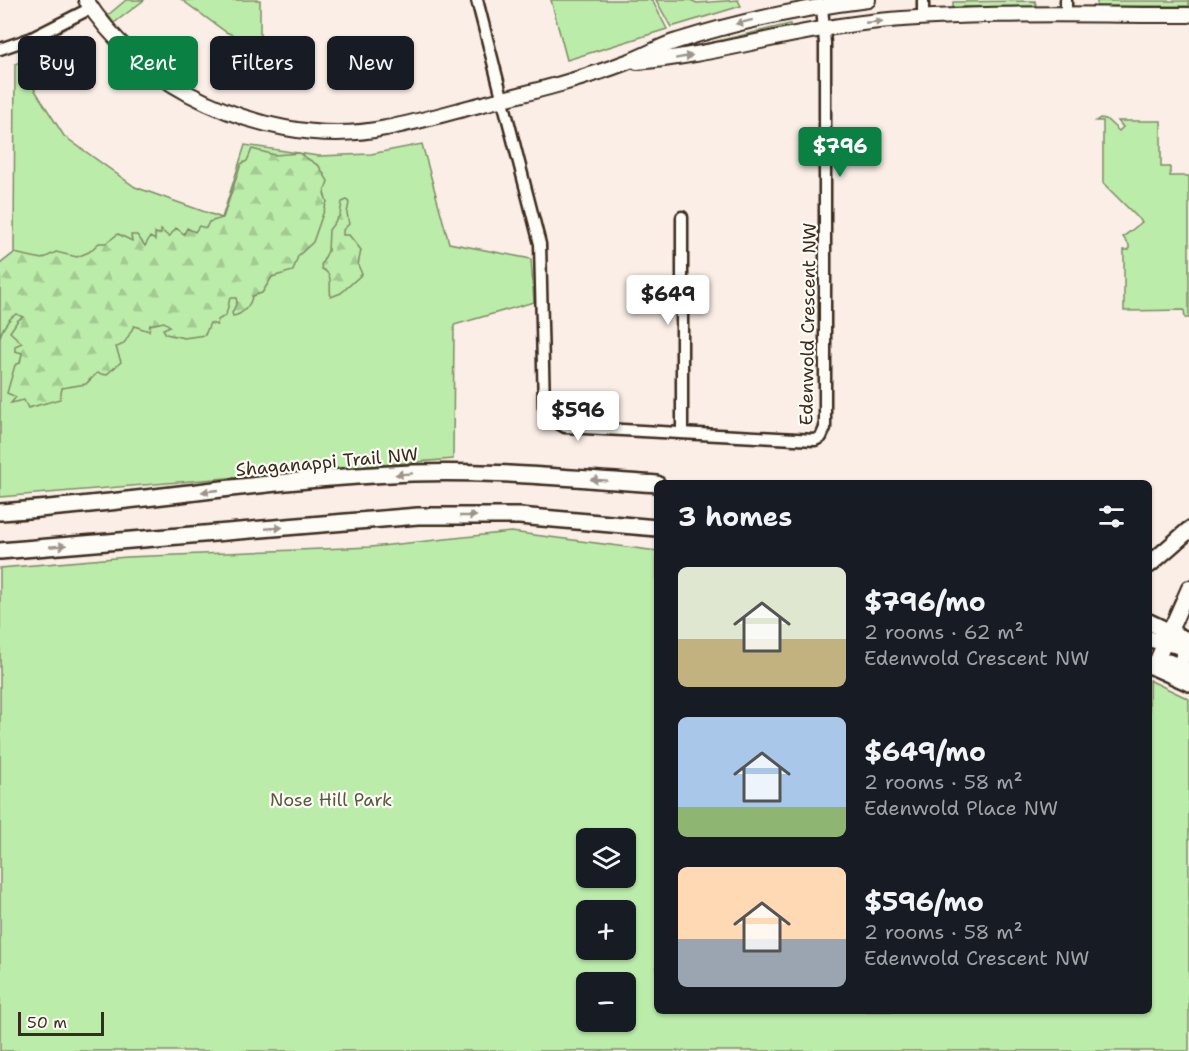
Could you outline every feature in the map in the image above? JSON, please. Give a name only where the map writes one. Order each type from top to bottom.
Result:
[{"type":"main road","name":"Shaganappi Trail NW","points":[[0,512],[294,482],[412,473],[518,474],[654,484]]},
{"type":"main road","points":[[0,551],[418,516],[519,516],[654,528]]},
{"type":"main road","points":[[1152,562],[1189,530]]},
{"type":"main road","points":[[1152,625],[1167,638]]},
{"type":"main road","points":[[1152,639],[1167,638],[1189,642]]},
{"type":"main road","points":[[1152,666],[1180,671],[1189,683]]},
{"type":"street","points":[[477,0],[505,99]]},
{"type":"street","points":[[0,49],[32,38],[88,4],[123,44],[173,85],[227,112],[271,125],[304,131],[366,131],[385,129],[505,99],[626,63],[694,36],[780,13],[868,0]]},
{"type":"street","points":[[923,0],[923,18]]},
{"type":"street","points":[[1066,0],[1066,15]]},
{"type":"street","name":"Edenwold Crescent NW","points":[[505,99],[540,244],[544,406],[546,414],[554,423],[565,427],[815,440],[824,434],[825,28],[822,6]]},
{"type":"street","points":[[626,63],[679,58],[825,28],[923,18],[1189,15]]},
{"type":"street","points":[[682,217],[682,433]]},
{"type":"street","points":[[1152,664],[1167,638],[1189,588]]},
{"type":"street","points":[[1180,671],[1189,642]]},
{"type":"green space","points":[[126,0],[144,0],[114,23],[108,15]]},
{"type":"green space","points":[[182,0],[260,0],[260,36],[235,36]]},
{"type":"green space","points":[[551,0],[652,0],[667,29],[567,60]]},
{"type":"green space","points":[[656,0],[690,0],[697,3],[738,0],[741,6],[671,27]]},
{"type":"green space","points":[[1035,1],[1036,6],[953,7],[953,2]]},
{"type":"green space","points":[[1097,1],[1189,1],[1189,6],[1097,6]]},
{"type":"green space","points":[[790,24],[790,29],[687,50],[687,48]]},
{"type":"green space","points":[[18,63],[18,90],[35,90],[64,136],[135,187],[222,218],[245,145],[318,156],[371,154],[422,144],[449,243],[531,259],[534,302],[454,325],[453,459],[0,497],[0,264],[14,253],[15,64]]},
{"type":"green space","points":[[1100,118],[1106,119],[1119,131],[1123,127],[1118,121],[1161,121],[1161,167],[1170,167],[1170,176],[1189,176],[1189,318],[1185,318],[1184,310],[1124,311],[1124,250],[1129,250],[1129,245],[1123,237],[1142,222],[1103,183],[1103,121],[1096,121]]},
{"type":"green space","points":[[252,149],[275,155],[299,153],[319,166],[328,181],[324,193],[327,202],[313,242],[298,256],[293,271],[272,277],[262,293],[252,296],[246,309],[240,314],[233,316],[237,302],[236,298],[230,298],[226,315],[218,320],[217,325],[210,323],[205,335],[184,338],[166,334],[163,329],[170,326],[164,322],[150,325],[149,331],[134,326],[125,341],[116,347],[121,362],[106,375],[97,373],[86,384],[62,388],[60,399],[28,408],[24,400],[11,403],[16,397],[7,393],[15,365],[20,363],[22,353],[15,351],[15,346],[22,343],[10,332],[18,320],[23,317],[17,314],[12,317],[4,327],[0,338],[0,264],[14,253],[42,259],[56,252],[77,257],[89,252],[99,243],[106,243],[118,234],[132,241],[131,235],[137,235],[145,246],[150,237],[155,240],[155,233],[161,234],[161,230],[169,237],[176,228],[184,234],[187,228],[195,232],[199,226],[206,228],[209,222],[223,218],[241,164],[247,161]]},
{"type":"green space","points":[[347,200],[349,224],[343,230],[343,235],[349,235],[361,250],[358,265],[362,274],[341,293],[331,297],[330,278],[321,265],[328,251],[329,230],[340,215],[342,202]]},
{"type":"green space","name":"Nose Hill Park","points":[[511,532],[654,551],[654,1014],[1152,1014],[1152,681],[1189,699],[1189,1051],[0,1051],[0,568],[127,557],[371,547]]}]
